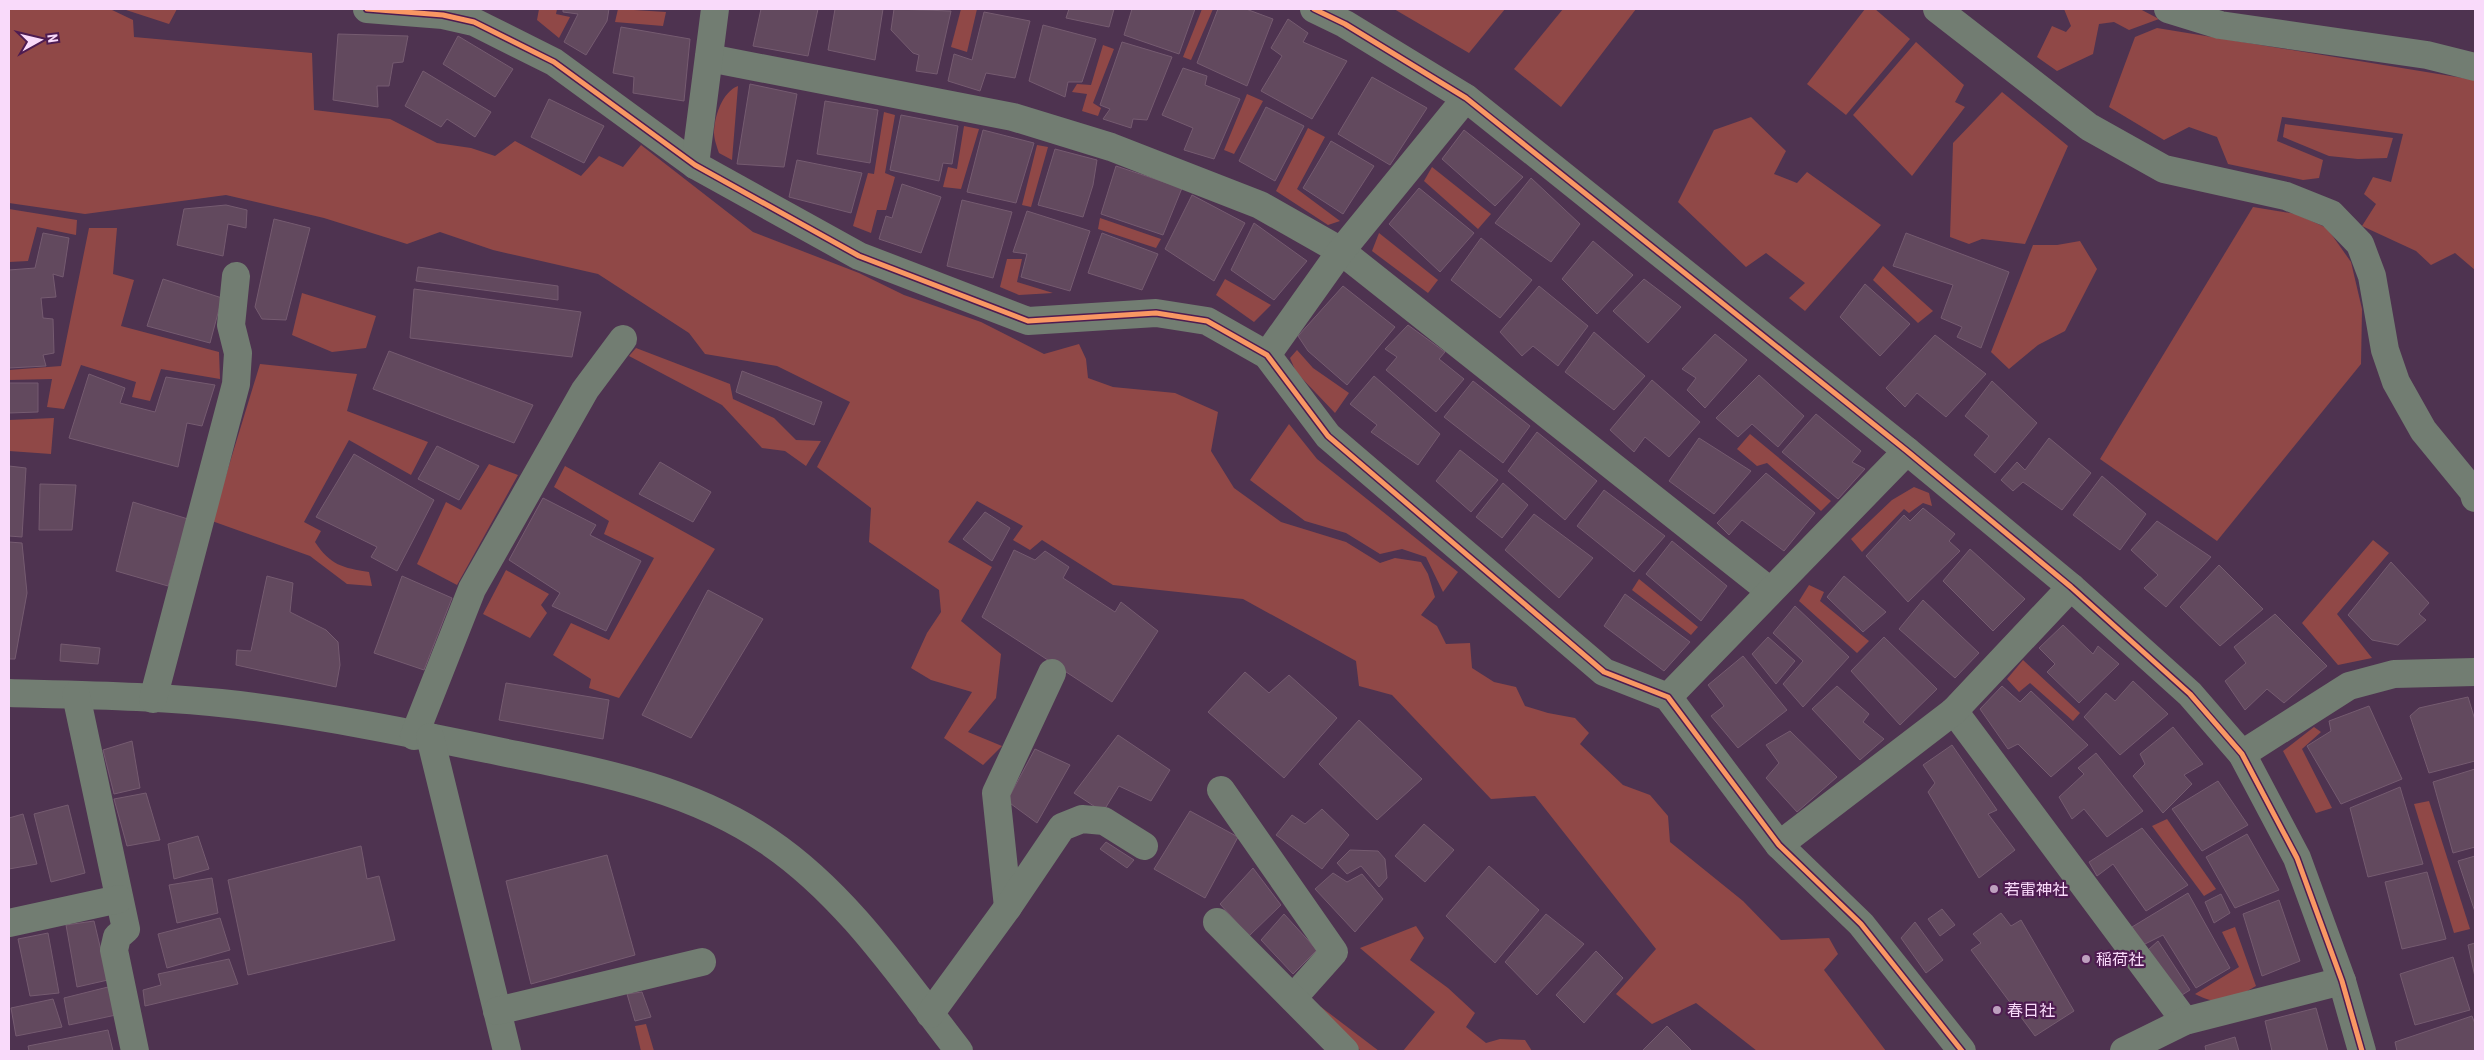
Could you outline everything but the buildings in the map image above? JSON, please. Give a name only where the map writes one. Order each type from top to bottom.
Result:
[{"type":"street","points":[[368,9],[443,15],[474,22],[554,62],[696,165],[859,256],[1028,321],[1156,313],[1207,322],[1267,355],[1328,436],[1604,672],[1668,697],[1779,845],[1861,924],[1962,1051]]},
{"type":"street","points":[[696,165],[715,9]]},
{"type":"street","points":[[1314,9],[1345,24],[1466,98],[1907,451],[2071,587],[2190,694],[2242,754],[2297,858],[2342,981],[2362,1051]]},
{"type":"street","points":[[1937,9],[2089,127],[2164,169],[2286,196],[2331,214],[2360,244],[2372,276],[2385,350],[2396,382],[2423,430],[2473,491],[2475,498]]},
{"type":"street","points":[[2168,9],[2220,26],[2427,55],[2475,67]]},
{"type":"street","points":[[709,58],[1013,117],[1111,148],[1260,205],[1340,251],[1770,591]]},
{"type":"street","points":[[1267,355],[1340,251],[1466,98]]},
{"type":"street","points":[[153,699],[236,384],[238,353],[231,325],[236,276]]},
{"type":"street","points":[[507,1051],[422,736],[472,589],[585,390],[622,339]]},
{"type":"street","points":[[1668,697],[1907,451]]},
{"type":"street","points":[[1779,845],[1954,711],[2071,587]]},
{"type":"street","points":[[2242,754],[2350,686],[2394,674],[2475,672]]},
{"type":"street","points":[[1008,907],[996,793],[1052,673]]},
{"type":"street","points":[[9,693],[153,699],[237,705],[306,715],[422,736],[639,782],[706,806],[769,842],[826,889],[852,916],[959,1051]]},
{"type":"street","points":[[76,695],[126,929],[116,937],[114,950],[135,1051]]},
{"type":"street","points":[[1954,711],[2185,1022]]},
{"type":"street","points":[[1221,790],[1334,952],[1293,998]]},
{"type":"street","points":[[930,1014],[1008,907],[1062,827],[1082,819],[1104,821],[1144,846]]},
{"type":"street","points":[[9,923],[120,899]]},
{"type":"street","points":[[1217,922],[1345,1051]]},
{"type":"street","points":[[497,1011],[702,962]]},
{"type":"street","points":[[2124,1051],[2185,1022],[2342,981]]},
{"type":"shaded area","points":[[9,9],[110,9],[133,20],[134,37],[312,53],[314,110],[390,119],[437,143],[471,148],[495,156],[515,141],[581,176],[599,156],[623,167],[641,145],[753,232],[859,273],[904,295],[981,322],[1044,354],[1079,344],[1086,359],[1088,378],[1113,387],[1175,393],[1218,412],[1211,451],[1234,488],[1281,522],[1346,542],[1380,563],[1395,558],[1421,562],[1428,574],[1435,597],[1421,615],[1437,626],[1446,644],[1470,643],[1472,668],[1494,682],[1516,687],[1525,706],[1575,718],[1589,733],[1580,744],[1623,785],[1650,795],[1668,816],[1670,842],[1743,901],[1781,940],[1829,938],[1838,954],[1824,970],[1886,1051],[1757,1051],[1696,1003],[1652,1024],[1616,994],[1656,949],[1535,796],[1491,799],[1392,695],[1359,686],[1356,661],[1243,599],[1113,585],[1042,540],[1030,550],[1013,540],[1023,526],[977,501],[948,542],[992,567],[961,621],[1001,654],[996,698],[968,732],[1002,746],[983,765],[944,738],[972,692],[931,680],[911,668],[927,633],[941,612],[939,590],[869,542],[871,508],[817,467],[850,402],[777,366],[705,354],[689,333],[598,274],[493,250],[440,232],[407,244],[324,218],[226,195],[85,214],[9,203]]},
{"type":"shaded area","points":[[123,9],[177,9],[169,24]]},
{"type":"shaded area","points":[[539,9],[557,9],[556,14],[570,17],[559,38],[537,20]]},
{"type":"shaded area","points":[[618,9],[666,12],[663,26],[615,22]]},
{"type":"shaded area","points":[[961,9],[977,9],[967,52],[951,47]]},
{"type":"shaded area","points":[[1202,9],[1213,9],[1191,60],[1183,57]]},
{"type":"shaded area","points":[[1394,9],[1505,9],[1469,53]]},
{"type":"shaded area","points":[[1563,9],[1636,9],[1561,107],[1514,69]]},
{"type":"shaded area","points":[[1865,9],[1875,9],[1910,39],[1846,115],[1807,84]]},
{"type":"shaded area","points":[[2064,9],[2140,9],[2159,19],[2129,30],[2114,22],[2099,24],[2093,54],[2057,71],[2037,57],[2052,26],[2066,32],[2071,26]]},
{"type":"shaded area","points":[[2157,28],[2475,80],[2475,270],[2455,253],[2431,265],[2416,251],[2362,226],[2376,204],[2364,194],[2373,177],[2391,182],[2403,134],[2282,117],[2277,141],[2323,160],[2319,178],[2303,180],[2228,164],[2217,137],[2189,127],[2164,140],[2109,107],[2135,37]]},
{"type":"shaded area","points":[[1916,42],[1964,85],[1955,102],[1965,107],[1912,176],[1853,115]]},
{"type":"shaded area","points":[[1103,45],[1114,49],[1093,103],[1101,108],[1098,116],[1082,111],[1087,94],[1072,92],[1077,84],[1091,85]]},
{"type":"shaded area","points":[[738,86],[732,160],[719,153],[714,138],[714,127],[723,99],[732,89]]},
{"type":"shaded area","points":[[2002,92],[2068,146],[2025,244],[1982,239],[1969,244],[1950,237],[1953,143]]},
{"type":"shaded area","points":[[1247,94],[1263,101],[1234,154],[1224,150]]},
{"type":"shaded area","points":[[884,112],[895,115],[885,173],[895,177],[886,210],[877,210],[871,233],[853,226],[868,173],[874,174]]},
{"type":"shaded area","points":[[1751,117],[1786,151],[1774,174],[1797,183],[1807,172],[1881,225],[1805,311],[1789,298],[1805,283],[1766,253],[1746,267],[1678,202],[1714,130]]},
{"type":"shaded area","points":[[2285,124],[2393,138],[2387,158],[2358,159],[2329,156],[2283,137]]},
{"type":"shaded area","points":[[964,126],[979,129],[961,189],[943,187],[948,167],[957,169]]},
{"type":"shaded area","points":[[1308,128],[1325,137],[1297,189],[1340,221],[1328,225],[1276,191]]},
{"type":"shaded area","points":[[1037,145],[1048,147],[1031,207],[1022,205]]},
{"type":"shaded area","points":[[1432,167],[1491,214],[1478,229],[1424,181]]},
{"type":"shaded area","points":[[2253,207],[2296,214],[2327,228],[2351,262],[2362,309],[2361,364],[2217,541],[2100,459]]},
{"type":"shaded area","points":[[9,209],[77,220],[76,235],[37,227],[28,261],[9,262]]},
{"type":"shaded area","points":[[1100,218],[1161,239],[1156,248],[1098,229]]},
{"type":"shaded area","points":[[89,228],[117,228],[113,274],[134,280],[121,326],[219,352],[220,379],[161,369],[150,401],[132,397],[136,382],[81,365],[64,409],[47,407],[52,379],[9,380],[9,370],[61,366]]},
{"type":"shaded area","points":[[1379,233],[1438,280],[1428,293],[1372,251]]},
{"type":"shaded area","points":[[2080,241],[2097,269],[2065,331],[2038,345],[2009,369],[1991,352],[2033,245],[2057,245]]},
{"type":"shaded area","points":[[1007,259],[1022,259],[1017,282],[1053,293],[1019,295],[1000,287]]},
{"type":"shaded area","points":[[1883,266],[1933,311],[1918,323],[1873,280]]},
{"type":"shaded area","points":[[1225,279],[1271,305],[1254,322],[1216,295]]},
{"type":"shaded area","points":[[302,293],[376,316],[366,348],[332,352],[292,335]]},
{"type":"shaded area","points":[[636,348],[730,384],[733,399],[774,418],[796,440],[821,441],[806,466],[785,451],[762,448],[722,405],[629,356]]},
{"type":"shaded area","points":[[1297,350],[1313,368],[1349,393],[1335,413],[1296,372],[1290,358]]},
{"type":"shaded area","points":[[260,364],[357,374],[347,411],[428,442],[411,475],[349,440],[304,522],[321,531],[315,542],[326,556],[344,567],[369,572],[372,586],[347,584],[310,556],[212,521]]},
{"type":"shaded area","points":[[54,418],[51,454],[9,451],[9,420]]},
{"type":"shaded area","points":[[1289,424],[1317,459],[1458,572],[1443,592],[1426,557],[1402,549],[1380,554],[1346,533],[1305,521],[1250,480]]},
{"type":"shaded area","points":[[1750,434],[1831,501],[1821,511],[1767,463],[1757,466],[1737,449]]},
{"type":"shaded area","points":[[489,464],[518,475],[457,585],[417,564],[446,502],[461,510]]},
{"type":"shaded area","points":[[565,466],[715,549],[619,698],[589,688],[591,679],[553,655],[571,623],[609,640],[654,558],[604,534],[609,521],[554,487]]},
{"type":"shaded area","points":[[1914,487],[1929,493],[1932,506],[1923,503],[1909,513],[1904,509],[1862,552],[1851,539],[1892,500]]},
{"type":"shaded area","points":[[2373,540],[2389,553],[2337,614],[2372,658],[2338,665],[2302,623]]},
{"type":"shaded area","points":[[506,570],[549,594],[541,605],[547,613],[530,638],[483,614]]},
{"type":"shaded area","points":[[1639,579],[1698,627],[1691,635],[1632,590]]},
{"type":"shaded area","points":[[1809,585],[1824,592],[1820,601],[1869,641],[1857,653],[1799,601]]},
{"type":"shaded area","points":[[2023,660],[2080,713],[2073,721],[2030,683],[2019,692],[2007,679]]},
{"type":"shaded area","points":[[2314,727],[2321,732],[2302,749],[2332,808],[2316,813],[2283,751]]},
{"type":"shaded area","points":[[2429,801],[2470,929],[2454,933],[2414,804]]},
{"type":"shaded area","points":[[2167,819],[2216,889],[2204,896],[2152,826]]},
{"type":"shaded area","points":[[1416,926],[1424,938],[1410,960],[1448,988],[1475,1013],[1466,1027],[1486,1043],[1500,1039],[1525,1040],[1532,1051],[1403,1051],[1435,1012],[1360,948]]},
{"type":"shaded area","points":[[2235,927],[2256,986],[2233,998],[2220,1001],[2212,1001],[2195,994],[2239,967],[2222,932]]},
{"type":"shaded area","points":[[1321,1007],[1379,1051],[1361,1051],[1318,1012]]},
{"type":"shaded area","points":[[646,1024],[654,1051],[641,1051],[635,1026]]},
{"type":"cycle path","points":[[367,9],[443,15],[474,22],[554,62],[695,165],[859,256],[1028,321],[1156,313],[1207,321],[1267,355],[1328,436],[1604,672],[1668,697],[1779,845],[1861,924],[1962,1051]]},
{"type":"cycle path","points":[[1314,9],[1345,24],[1466,98],[1907,451],[2071,587],[2190,694],[2242,754],[2297,858],[2342,981],[2362,1051]]},
{"type":"place","name":"若雷神社","points":[[1994,889]]},
{"type":"place","name":"稲荷社","points":[[2086,959]]},
{"type":"place","name":"春日社","points":[[1997,1010]]}]
